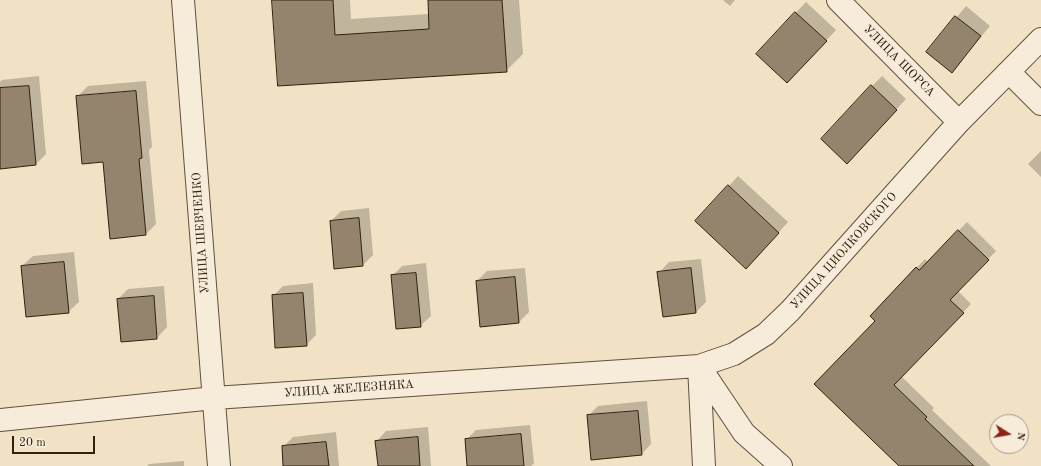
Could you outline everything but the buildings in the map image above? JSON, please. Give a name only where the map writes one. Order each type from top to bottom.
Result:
[{"type":"street","name":"УЛИЦА ШЕВЧЕНКО","points":[[183,0],[218,466]]},
{"type":"street","name":"УЛИЦА ЩОРСА","points":[[838,0],[959,122]]},
{"type":"street","name":"УЛИЦА ЦИОЛКОВСКОГО","points":[[699,366],[734,354],[771,330],[790,311],[959,122],[1041,39]]},
{"type":"street","points":[[1009,72],[1041,104]]},
{"type":"street","name":"УЛИЦА ЖЕЛЕЗНЯКА","points":[[0,420],[214,398],[699,366]]},
{"type":"street","points":[[699,366],[704,466]]},
{"type":"street","points":[[699,366],[744,433],[781,466]]}]
